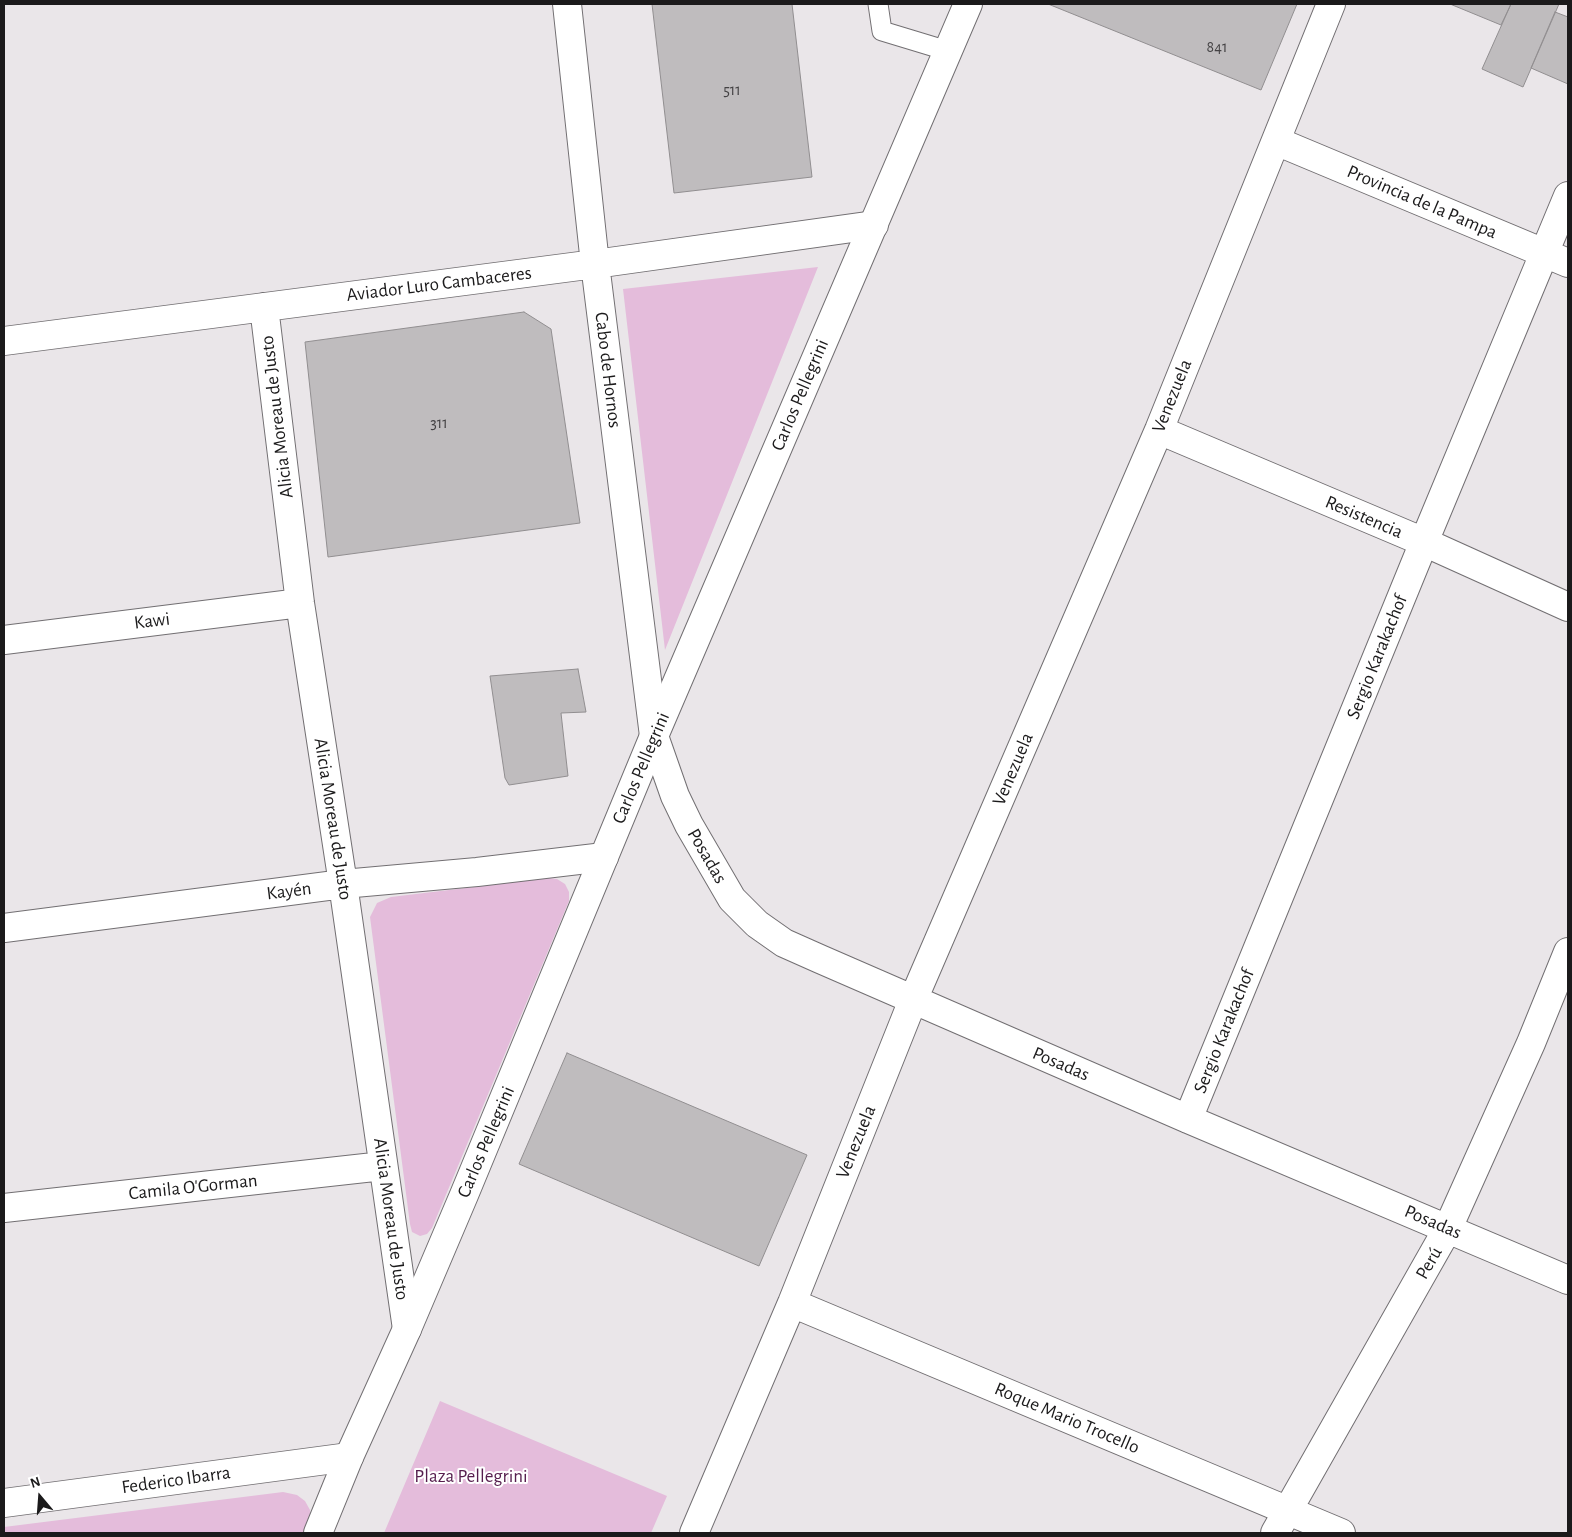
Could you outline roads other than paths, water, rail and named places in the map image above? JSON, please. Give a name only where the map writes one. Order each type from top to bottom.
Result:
[{"type":"street","name":"Cabo de Hornos","points":[[567,4],[595,264],[654,736]]},
{"type":"street","name":"Carlos Pellegrini","points":[[318,1533],[349,1458],[407,1329],[654,736],[968,4]]},
{"type":"street","name":"Venezuela","points":[[694,1533],[792,1303],[913,1000],[1159,430],[1331,4]]},
{"type":"street","name":"Provincia de la Pampa","points":[[1276,142],[1556,258]]},
{"type":"street","name":"Sergio Karakachof","points":[[1188,1119],[1424,542],[1556,258],[1568,196]]},
{"type":"street","name":"Aviador Luro Cambaceres","points":[[4,341],[595,264],[874,225]]},
{"type":"street","name":"Alicia Moreau de Justo","points":[[264,307],[300,603],[343,884],[407,1329]]},
{"type":"street","name":"Resistencia","points":[[1159,430],[1424,542],[1568,607]]},
{"type":"street","name":"Kawi","points":[[4,640],[300,603]]},
{"type":"street","name":"Posadas","points":[[654,736],[675,796],[689,825],[732,899],[757,924],[784,942],[1188,1119],[1568,1280]]},
{"type":"street","name":"Kayén","points":[[4,928],[343,884],[477,872],[604,857]]},
{"type":"street","name":"Perú","points":[[1281,1522],[1448,1228],[1530,1044],[1568,952]]},
{"type":"street","name":"Camila O'Gorman","points":[[4,1208],[383,1166]]},
{"type":"street","name":"Roque Mario Trocello","points":[[792,1303],[1281,1522],[1341,1533]]},
{"type":"street","name":"Federico Ibarra","points":[[4,1503],[349,1458]]},
{"type":"lane","points":[[878,4],[882,31],[948,51]]},
{"type":"park label","name":"Plaza Pellegrini","points":[[471,1476]]}]
